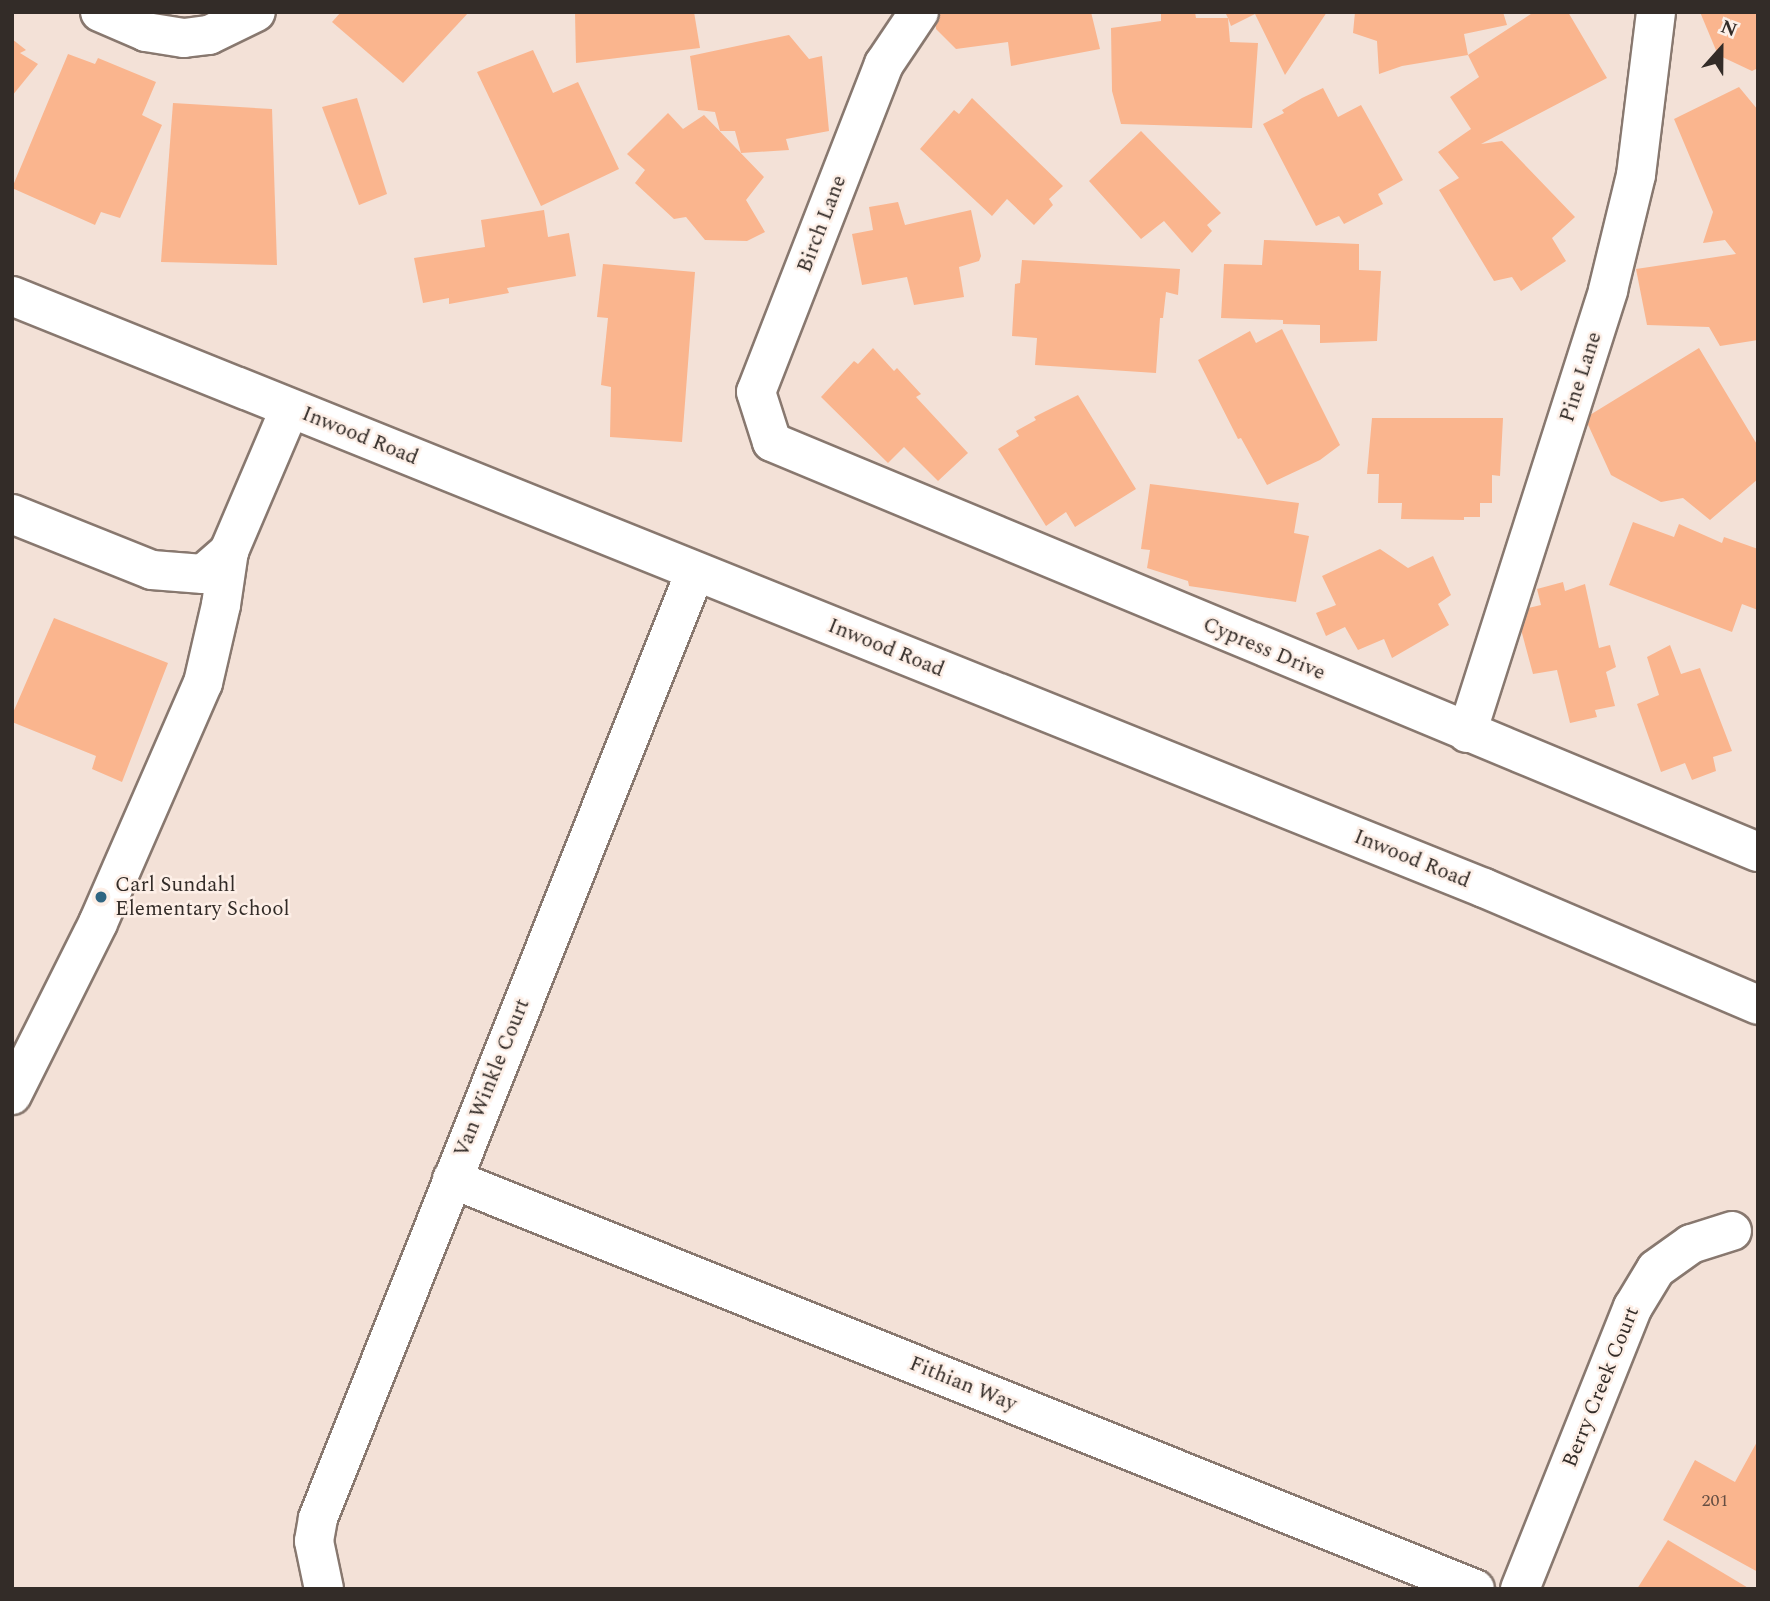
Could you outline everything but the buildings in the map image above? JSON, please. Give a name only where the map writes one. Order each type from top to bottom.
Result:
[{"type":"street","points":[[100,12],[146,32],[184,37],[209,35],[256,12]]},
{"type":"street","name":"Birch Lane","points":[[772,442],[756,392],[884,64],[919,12]]},
{"type":"street","name":"Pine Lane","points":[[1467,733],[1608,290],[1636,175],[1656,12]]},
{"type":"street","name":"Inwood Road","points":[[12,296],[1484,888],[1758,1005]]},
{"type":"street","points":[[12,1095],[98,923],[203,683],[221,605],[229,551],[290,408]]},
{"type":"street","name":"Cypress Drive","points":[[772,442],[1758,852]]},
{"type":"street","points":[[12,514],[152,570],[203,574],[229,551]]},
{"type":"street","name":"Van Winkle Court","points":[[324,1589],[314,1541],[318,1518],[695,572]]},
{"type":"street","name":"Fithian Way","points":[[452,1179],[1475,1589]]},
{"type":"street","name":"Berry Creek Court","points":[[1520,1589],[1633,1307],[1656,1269],[1691,1244],[1732,1231]]},
{"type":"place","name":"Carl Sundahl Elementary School","points":[[101,897]]}]
